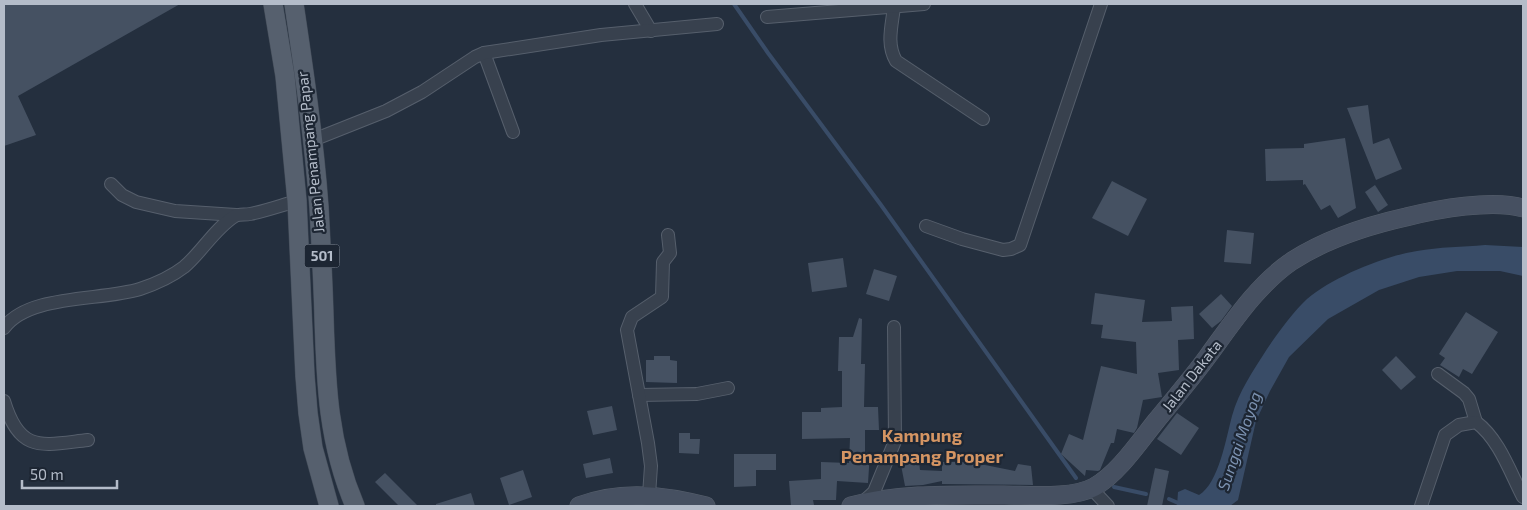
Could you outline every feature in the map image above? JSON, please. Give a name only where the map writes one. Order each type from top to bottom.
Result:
[{"type":"main road","name":"Jalan Penampang Papar","points":[[273,4],[285,76],[297,201],[308,413],[313,448],[329,506]]},
{"type":"main road","name":"Jalan Penampang Papar","points":[[294,4],[314,140],[322,264],[326,388],[333,438],[344,481],[355,506]]},
{"type":"street","points":[[635,4],[652,31]]},
{"type":"street","points":[[767,16],[878,6],[894,7],[924,4]]},
{"type":"street","points":[[926,226],[962,239],[1003,250],[1020,245],[1101,4]]},
{"type":"street","points":[[894,7],[890,42],[891,53],[896,61],[983,119]]},
{"type":"street","points":[[314,140],[386,111],[422,92],[484,53],[601,35],[717,24]]},
{"type":"street","points":[[484,53],[513,132]]},
{"type":"street","points":[[111,184],[122,195],[136,202],[175,211],[236,215],[250,214],[297,201]]},
{"type":"street","name":"Jalan Dakata","points":[[856,505],[890,498],[972,501],[1069,500],[1103,482],[1129,455],[1250,300],[1275,274],[1292,261],[1326,243],[1367,226],[1419,214],[1484,205],[1523,208]]},
{"type":"street","points":[[4,328],[14,318],[41,305],[90,297],[112,296],[139,290],[160,281],[184,267],[236,215]]},
{"type":"street","points":[[650,495],[651,466],[627,330],[632,318],[662,297],[663,262],[670,253],[668,234]]},
{"type":"street","points":[[856,505],[874,492],[895,441],[894,327]]},
{"type":"street","points":[[1438,374],[1464,393],[1476,422],[1484,428],[1498,447],[1523,497]]},
{"type":"street","points":[[639,395],[697,394],[728,388]]},
{"type":"street","points":[[4,401],[12,424],[29,441],[42,445],[88,440]]},
{"type":"street","points":[[1421,506],[1444,435],[1459,425],[1476,422]]},
{"type":"street","points":[[1092,489],[1108,506]]},
{"type":"street","points":[[579,506],[616,496],[650,495],[706,506]]},
{"type":"water","name":"Sungai Moyog","points":[[1485,245],[1523,247],[1523,276],[1500,271],[1457,271],[1419,277],[1379,290],[1328,319],[1289,357],[1270,391],[1256,421],[1238,500],[1230,506],[1177,506],[1178,492],[1185,489],[1199,495],[1212,481],[1221,459],[1232,416],[1242,390],[1291,316],[1307,299],[1345,275],[1390,258],[1425,250]]},
{"type":"building","points":[[4,4],[180,4],[18,96],[36,135],[4,146]]},
{"type":"building","points":[[1368,105],[1373,144],[1389,138],[1402,169],[1376,180],[1347,108]]},
{"type":"building","points":[[1345,138],[1356,208],[1338,218],[1330,205],[1321,210],[1305,184],[1303,185],[1303,180],[1266,181],[1265,149],[1304,148],[1304,144]]},
{"type":"building","points":[[1112,181],[1147,199],[1128,236],[1092,218]]},
{"type":"building","points":[[1375,185],[1388,205],[1378,212],[1365,192]]},
{"type":"building","points":[[1227,230],[1254,233],[1251,264],[1224,262]]},
{"type":"building","points":[[843,258],[847,287],[812,292],[808,263]]},
{"type":"building","points":[[874,269],[897,276],[889,301],[866,294]]},
{"type":"building","points":[[1095,293],[1145,300],[1142,322],[1172,321],[1171,307],[1193,306],[1194,339],[1178,340],[1179,370],[1158,373],[1162,397],[1143,400],[1137,428],[1134,433],[1117,429],[1114,443],[1111,443],[1100,470],[1086,470],[1085,476],[1061,454],[1069,434],[1083,440],[1101,366],[1137,374],[1136,342],[1101,338],[1103,325],[1091,324]]},
{"type":"building","points":[[1221,294],[1232,306],[1221,321],[1212,328],[1199,314]]},
{"type":"building","points":[[1466,312],[1498,332],[1472,374],[1463,369],[1459,377],[1440,365],[1445,358],[1439,354]]},
{"type":"building","points":[[859,318],[862,319],[861,364],[865,364],[864,407],[878,407],[879,430],[865,430],[865,452],[870,452],[868,483],[837,481],[836,500],[813,500],[814,505],[791,506],[789,481],[821,479],[821,462],[849,463],[850,438],[802,439],[802,412],[821,412],[821,408],[842,407],[842,371],[838,371],[839,337],[853,337]]},
{"type":"building","points":[[654,356],[670,356],[670,360],[677,361],[677,383],[646,382],[646,360],[654,360]]},
{"type":"building","points":[[1396,356],[1416,377],[1401,390],[1382,370]]},
{"type":"building","points":[[612,406],[617,430],[593,435],[587,411]]},
{"type":"building","points":[[1177,413],[1199,428],[1181,455],[1157,439]]},
{"type":"building","points":[[679,433],[690,433],[690,439],[700,439],[699,454],[679,453]]},
{"type":"building","points":[[734,454],[776,454],[776,470],[756,470],[756,486],[734,487]]},
{"type":"building","points":[[610,458],[613,473],[586,478],[583,464]]},
{"type":"building","points":[[919,461],[920,470],[942,471],[942,462],[970,462],[1015,471],[1018,464],[1031,466],[1033,485],[942,484],[942,481],[905,486],[901,465]]},
{"type":"building","points":[[1155,468],[1169,471],[1162,506],[1147,506]]},
{"type":"building","points":[[523,470],[532,497],[509,505],[500,478]]},
{"type":"building","points":[[385,473],[418,506],[399,506],[375,482]]},
{"type":"building","points":[[471,493],[475,506],[436,506],[436,504]]},
{"type":"waterway","points":[[734,4],[881,205],[1076,478]]},
{"type":"waterway","points":[[1114,487],[1146,494]]},
{"type":"waterway","points":[[1169,499],[1185,506]]},
{"type":"district","name":"Kampung Penampang Proper","points":[[922,446]]}]
